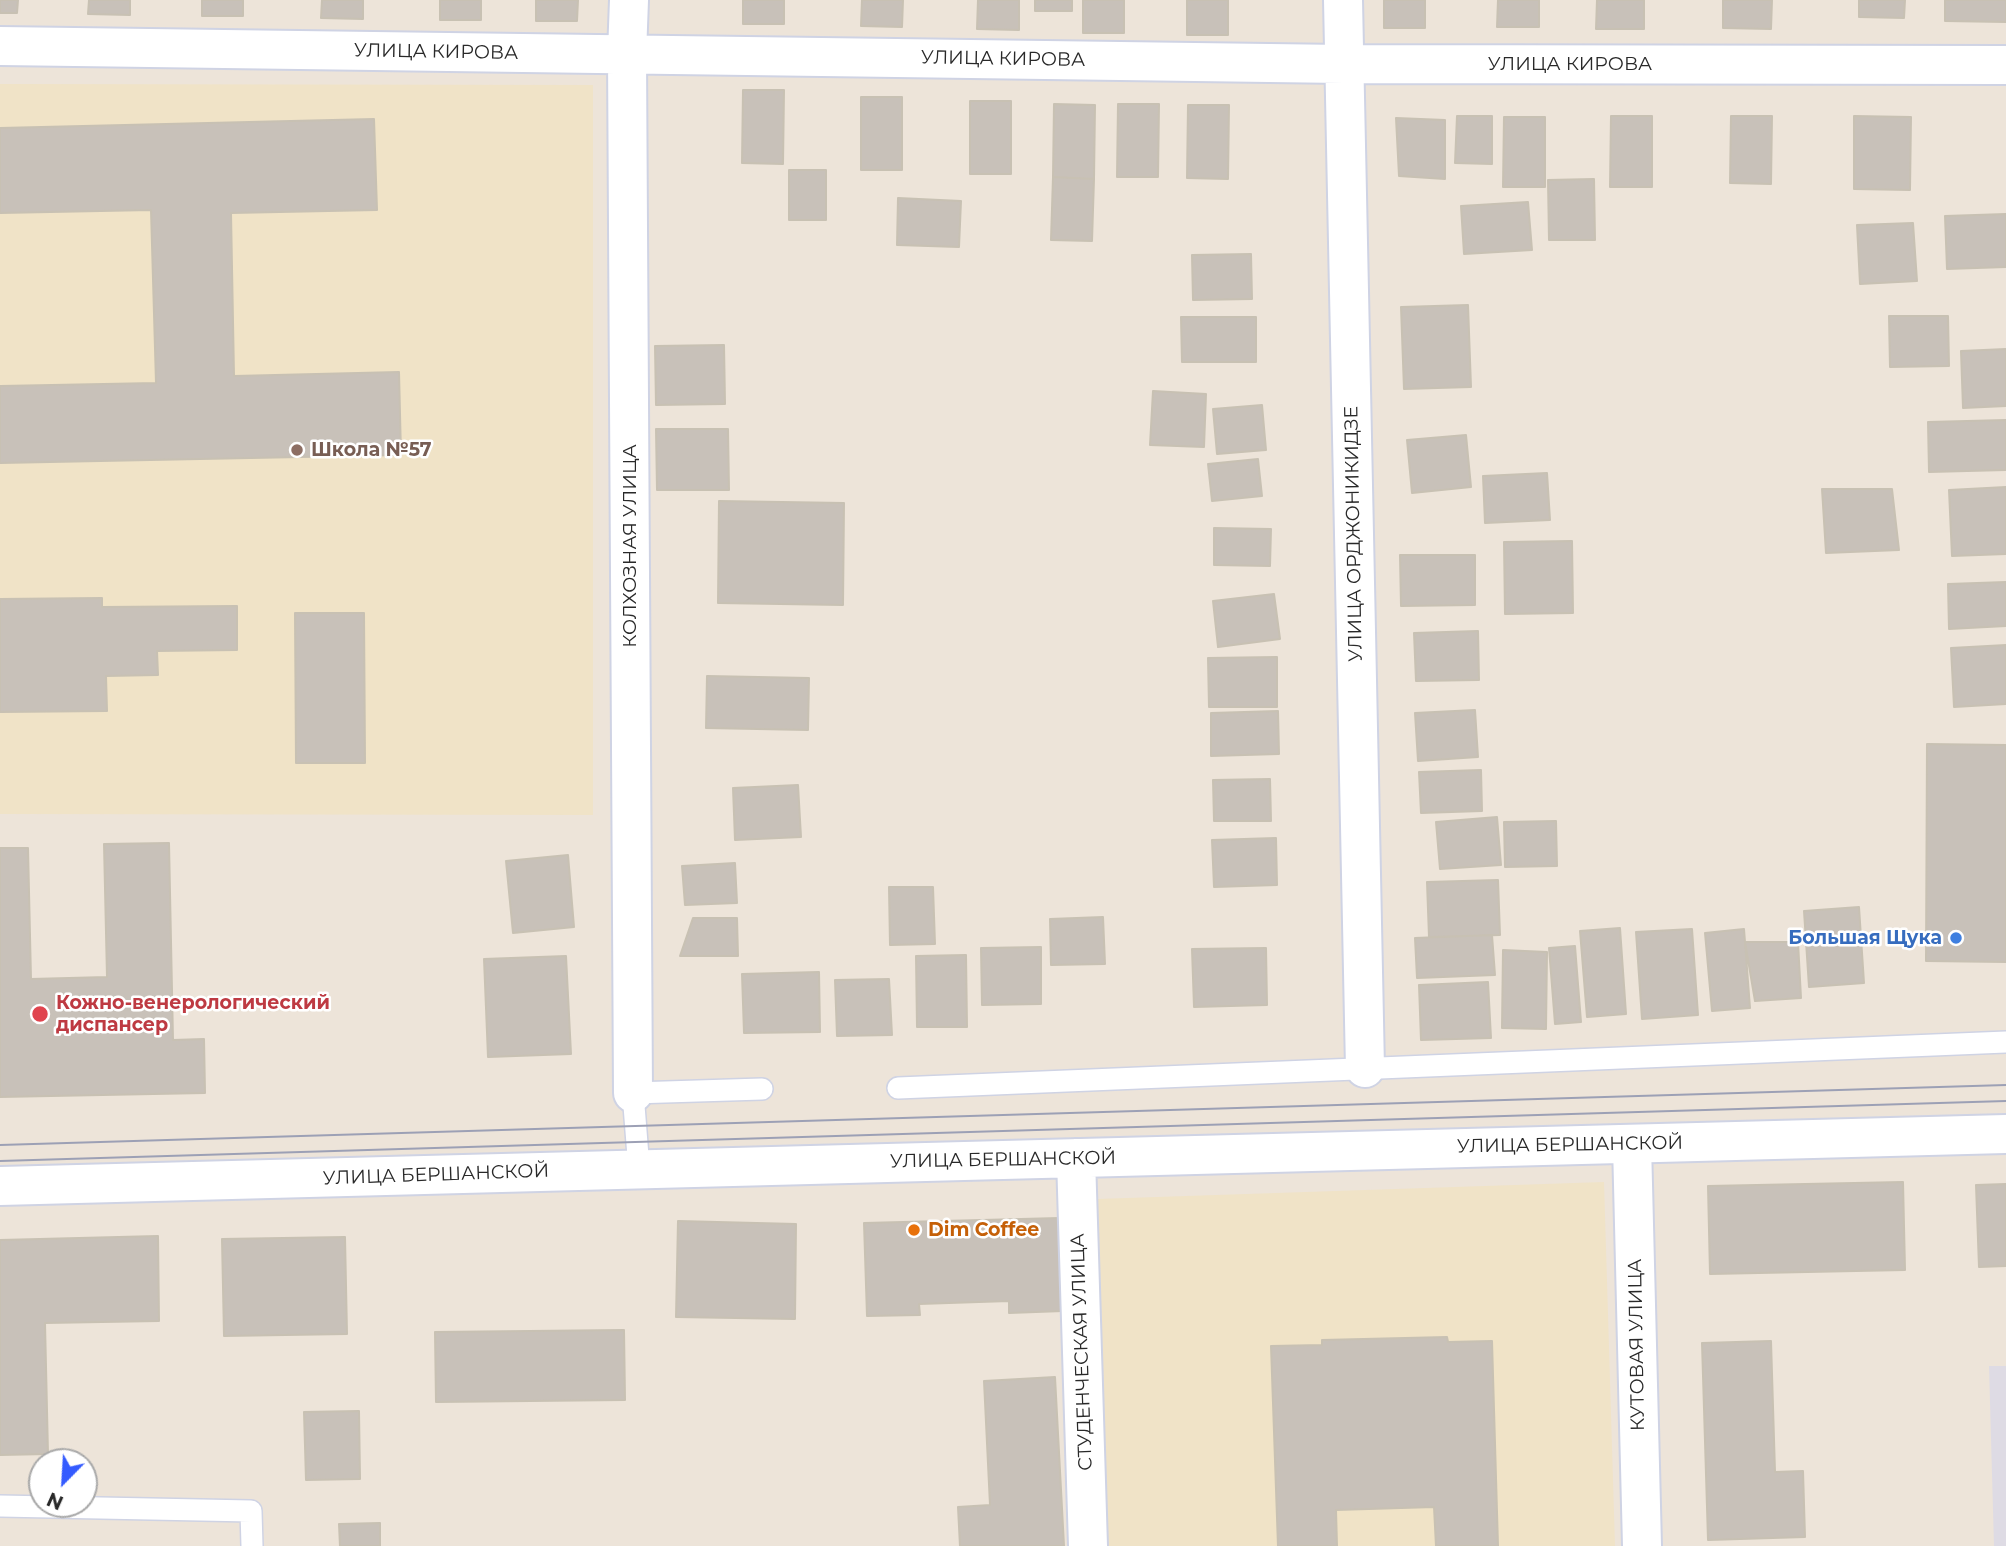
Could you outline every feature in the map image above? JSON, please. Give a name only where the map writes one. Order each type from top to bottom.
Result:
[{"type":"street","name":"КОЛХОЗНАЯ УЛИЦА","points":[[629,0],[627,54],[633,1093]]},
{"type":"street","name":"УЛИЦА ОРДЖОНИКИДЗЕ","points":[[1343,0],[1365,1068]]},
{"type":"street","name":"УЛИЦА КИРОВА","points":[[0,47],[1344,64],[2006,65]]},
{"type":"street","name":"УЛИЦА БЕРШАНСКОЙ","points":[[0,1186],[2006,1134]]},
{"type":"street","name":"КУТОВАЯ УЛИЦА","points":[[1632,1144],[1642,1546]]},
{"type":"street","name":"СТУДЕНЧЕСКАЯ УЛИЦА","points":[[1076,1158],[1088,1546]]},
{"type":"lane","points":[[898,1088],[2006,1042]]},
{"type":"lane","points":[[639,1169],[633,1093],[762,1089]]},
{"type":"lane","points":[[0,1506],[251,1511],[252,1546]]},
{"type":"shaded area","name":"Школа №57","points":[[0,84],[593,85],[593,815],[0,814]]},
{"type":"shaded area","points":[[1604,1182],[1615,1546],[1107,1546],[1097,1199]]},
{"type":"shaded area","points":[[1989,1366],[2006,1366],[2006,1546],[1994,1546]]},
{"type":"building","points":[[0,0],[18,0],[17,13],[0,13]]},
{"type":"building","points":[[89,0],[130,0],[130,15],[88,14]]},
{"type":"building","points":[[202,0],[243,0],[243,16],[202,16]]},
{"type":"building","points":[[322,0],[363,0],[363,19],[321,18]]},
{"type":"building","points":[[440,0],[481,0],[481,20],[440,20]]},
{"type":"building","points":[[536,0],[578,0],[577,21],[536,21]]},
{"type":"building","points":[[743,0],[784,0],[784,24],[743,24]]},
{"type":"building","points":[[862,0],[903,0],[902,27],[861,26]]},
{"type":"building","points":[[978,0],[1019,0],[1019,30],[977,29]]},
{"type":"building","points":[[1035,0],[1072,0],[1072,11],[1035,11]]},
{"type":"building","points":[[1083,0],[1124,0],[1124,33],[1083,33]]},
{"type":"building","points":[[1187,0],[1228,0],[1228,35],[1187,35]]},
{"type":"building","points":[[1384,0],[1425,0],[1425,28],[1384,28]]},
{"type":"building","points":[[1498,0],[1539,0],[1539,27],[1497,27]]},
{"type":"building","points":[[1597,0],[1644,0],[1644,29],[1596,29]]},
{"type":"building","points":[[1723,0],[1772,0],[1771,29],[1723,28]]},
{"type":"building","points":[[1859,0],[1905,0],[1904,18],[1859,17]]},
{"type":"building","points":[[1945,0],[2006,0],[2006,22],[1945,21]]},
{"type":"building","points":[[743,90],[784,90],[783,164],[742,163]]},
{"type":"building","points":[[861,97],[902,97],[902,170],[861,170]]},
{"type":"building","points":[[970,101],[1011,101],[1011,174],[970,174]]},
{"type":"building","points":[[1054,104],[1095,105],[1094,179],[1053,177]]},
{"type":"building","points":[[1118,104],[1159,104],[1158,177],[1117,177]]},
{"type":"building","points":[[1188,105],[1229,105],[1228,179],[1187,178]]},
{"type":"building","points":[[1457,116],[1492,116],[1492,164],[1455,163]]},
{"type":"building","points":[[1611,116],[1652,116],[1652,187],[1610,187]]},
{"type":"building","points":[[1731,116],[1772,116],[1771,184],[1730,183]]},
{"type":"building","points":[[1854,116],[1911,117],[1910,190],[1854,189]]},
{"type":"building","points":[[1504,117],[1545,117],[1545,187],[1503,187]]},
{"type":"building","points":[[1396,118],[1445,120],[1445,179],[1399,176]]},
{"type":"building","points":[[374,119],[377,210],[231,213],[234,376],[399,372],[401,455],[0,463],[0,386],[156,383],[151,210],[0,213],[0,128]]},
{"type":"building","points":[[789,170],[826,170],[826,220],[789,220]]},
{"type":"building","points":[[1053,177],[1094,179],[1092,241],[1051,240]]},
{"type":"building","points":[[1594,179],[1595,240],[1549,240],[1548,180]]},
{"type":"building","points":[[898,198],[961,201],[959,247],[897,245]]},
{"type":"building","points":[[1528,202],[1532,250],[1464,254],[1461,206]]},
{"type":"building","points":[[2006,214],[2006,267],[1947,269],[1945,216]]},
{"type":"building","points":[[1913,223],[1917,281],[1860,284],[1857,225]]},
{"type":"building","points":[[1251,254],[1252,299],[1193,300],[1192,255]]},
{"type":"building","points":[[1468,305],[1471,387],[1404,389],[1401,307]]},
{"type":"building","points":[[1889,316],[1948,316],[1949,366],[1890,367]]},
{"type":"building","points":[[1181,317],[1256,317],[1256,362],[1182,362]]},
{"type":"building","points":[[724,345],[725,404],[656,405],[655,346]]},
{"type":"building","points":[[2006,349],[2006,406],[1963,408],[1961,351]]},
{"type":"building","points":[[1153,391],[1206,394],[1204,447],[1150,445]]},
{"type":"building","points":[[1262,405],[1266,450],[1217,454],[1213,409]]},
{"type":"building","points":[[2006,420],[2006,470],[1929,472],[1928,422]]},
{"type":"building","points":[[656,429],[728,429],[729,490],[657,490]]},
{"type":"building","points":[[1466,435],[1471,487],[1412,493],[1407,440]]},
{"type":"building","points":[[1258,459],[1262,496],[1212,501],[1208,464]]},
{"type":"building","points":[[1547,473],[1550,520],[1485,523],[1483,476]]},
{"type":"building","points":[[2006,487],[2006,554],[1952,556],[1949,490]]},
{"type":"building","points":[[1822,489],[1892,489],[1899,550],[1826,553]]},
{"type":"building","points":[[719,501],[844,503],[843,605],[718,603]]},
{"type":"building","points":[[1214,528],[1271,529],[1270,566],[1214,565]]},
{"type":"building","points":[[1572,541],[1573,613],[1505,614],[1504,542]]},
{"type":"building","points":[[1400,555],[1475,555],[1475,605],[1401,606]]},
{"type":"building","points":[[2006,582],[2006,626],[1949,629],[1948,584]]},
{"type":"building","points":[[1274,594],[1280,639],[1218,647],[1213,601]]},
{"type":"building","points":[[102,598],[102,607],[237,606],[237,650],[157,651],[158,675],[106,676],[107,711],[0,712],[0,599]]},
{"type":"building","points":[[295,613],[364,613],[365,763],[296,763]]},
{"type":"building","points":[[1478,631],[1479,680],[1416,681],[1414,633]]},
{"type":"building","points":[[2006,645],[2006,704],[1954,707],[1951,648]]},
{"type":"building","points":[[1277,657],[1277,707],[1209,707],[1208,658]]},
{"type":"building","points":[[707,676],[809,678],[808,730],[706,728]]},
{"type":"building","points":[[1475,710],[1478,757],[1418,761],[1415,713]]},
{"type":"building","points":[[1278,711],[1279,754],[1211,756],[1211,713]]},
{"type":"building","points":[[1927,744],[2006,745],[2006,962],[1926,961]]},
{"type":"building","points":[[1481,770],[1482,811],[1421,813],[1419,772]]},
{"type":"building","points":[[1270,779],[1271,821],[1214,821],[1213,780]]},
{"type":"building","points":[[798,785],[801,837],[735,840],[733,788]]},
{"type":"building","points":[[1497,817],[1501,865],[1440,869],[1436,822]]},
{"type":"building","points":[[1556,821],[1557,866],[1505,867],[1504,822]]},
{"type":"building","points":[[1276,838],[1277,885],[1214,887],[1212,840]]},
{"type":"building","points":[[169,843],[173,1040],[204,1039],[205,1093],[0,1097],[0,848],[28,848],[31,979],[107,977],[104,844]]},
{"type":"building","points":[[568,855],[574,927],[513,933],[506,861]]},
{"type":"building","points":[[735,863],[737,903],[685,905],[682,866]]},
{"type":"building","points":[[1498,880],[1500,935],[1429,937],[1427,882]]},
{"type":"building","points":[[889,887],[933,887],[935,944],[890,945]]},
{"type":"building","points":[[1859,907],[1864,983],[1809,987],[1804,911]]},
{"type":"building","points":[[1103,917],[1105,964],[1051,965],[1050,919]]},
{"type":"building","points":[[693,918],[737,918],[738,956],[680,956]]},
{"type":"building","points":[[1620,928],[1626,1014],[1587,1017],[1580,931]]},
{"type":"building","points":[[1692,929],[1698,1015],[1642,1019],[1636,932]]},
{"type":"building","points":[[1744,929],[1750,1008],[1712,1011],[1705,933]]},
{"type":"building","points":[[1492,935],[1495,975],[1417,978],[1415,938]]},
{"type":"building","points":[[1745,942],[1798,942],[1801,998],[1755,1001]]},
{"type":"building","points":[[1575,946],[1581,1022],[1555,1024],[1549,948]]},
{"type":"building","points":[[1041,947],[1041,1004],[982,1005],[981,948]]},
{"type":"building","points":[[1266,948],[1267,1005],[1194,1007],[1192,949]]},
{"type":"building","points":[[1503,950],[1547,952],[1546,1029],[1502,1028]]},
{"type":"building","points":[[966,955],[967,1027],[917,1027],[916,956]]},
{"type":"building","points":[[566,956],[571,1054],[488,1057],[484,959]]},
{"type":"building","points":[[819,972],[820,1032],[744,1033],[742,974]]},
{"type":"building","points":[[889,979],[892,1035],[837,1036],[835,980]]},
{"type":"building","points":[[1488,982],[1491,1038],[1421,1040],[1419,985]]},
{"type":"building","points":[[1903,1182],[1905,1270],[1710,1274],[1708,1186]]},
{"type":"building","points":[[2006,1184],[2006,1266],[1979,1267],[1976,1185]]},
{"type":"building","points":[[1060,1218],[1063,1311],[1009,1313],[1009,1301],[919,1304],[920,1315],[867,1316],[864,1223]]},
{"type":"building","points":[[678,1221],[796,1224],[795,1319],[676,1317]]},
{"type":"building","points":[[158,1236],[159,1321],[45,1323],[48,1448],[28,1448],[28,1454],[0,1455],[0,1240]]},
{"type":"building","points":[[345,1237],[347,1334],[224,1336],[222,1239]]},
{"type":"building","points":[[624,1330],[625,1400],[436,1402],[435,1332]]},
{"type":"building","points":[[1447,1337],[1448,1342],[1492,1341],[1498,1546],[1436,1546],[1434,1507],[1336,1510],[1337,1546],[1278,1546],[1271,1346],[1322,1345],[1322,1340]]},
{"type":"building","points":[[1771,1341],[1775,1472],[1803,1471],[1805,1537],[1708,1540],[1702,1343]]},
{"type":"building","points":[[1055,1377],[1064,1546],[960,1546],[958,1507],[990,1505],[984,1381]]},
{"type":"building","points":[[359,1411],[360,1479],[306,1480],[304,1412]]},
{"type":"building","points":[[380,1523],[380,1546],[340,1546],[339,1524]]},
{"type":"tram line","points":[[0,1145],[2006,1085]]},
{"type":"tram line","points":[[0,1161],[2006,1101]]},
{"type":"place","name":"Школа №57","points":[[297,450]]},
{"type":"place","name":"Большая Щука","points":[[1956,938]]},
{"type":"place","name":"Кожно-венерологический диспансер","points":[[40,1014]]},
{"type":"place","name":"Dim Coffee","points":[[914,1230]]}]
